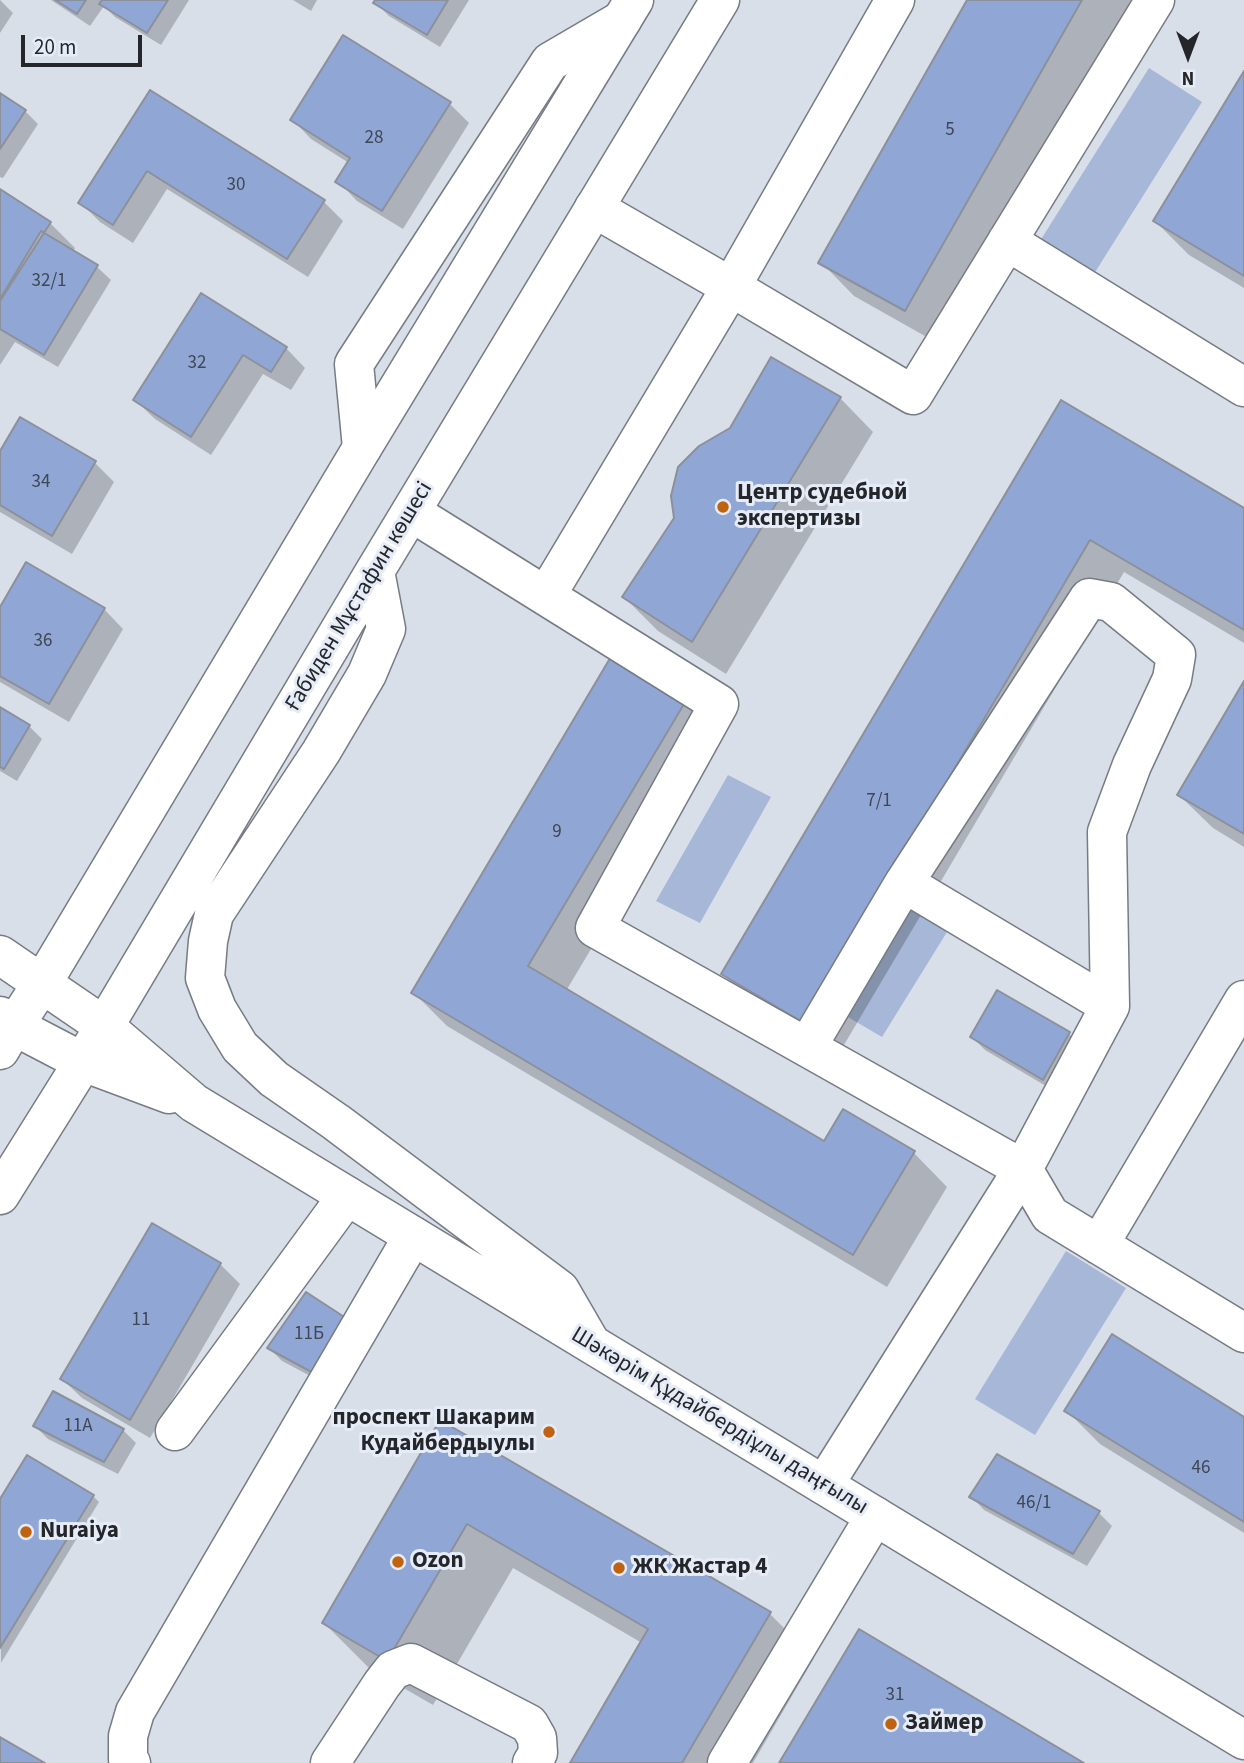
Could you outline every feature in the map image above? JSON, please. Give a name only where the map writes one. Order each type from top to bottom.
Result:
[{"type":"main road","name":"Ғабиден Мұстафин көшесі","points":[[0,1195],[83,1062],[375,571],[720,0]]},
{"type":"main road","points":[[546,596],[732,287],[895,0]]},
{"type":"main road","points":[[594,208],[913,395],[1155,0]]},
{"type":"main road","points":[[5,1031],[43,982],[628,10]]},
{"type":"main road","points":[[362,448],[354,364],[550,62],[628,10]]},
{"type":"main road","points":[[1007,241],[1244,387]]},
{"type":"main road","points":[[411,512],[719,704],[595,928],[1023,1169],[1050,1215],[1244,1333]]},
{"type":"main road","points":[[375,571],[386,629],[367,674],[327,741],[214,914],[208,941],[205,978],[216,1009],[240,1047],[274,1079],[347,1130],[560,1290],[592,1345]]},
{"type":"main road","points":[[807,1047],[904,883],[1089,598],[1111,603],[1176,655],[1172,679],[1132,765],[1107,832],[1110,1006],[1023,1169],[824,1485]]},
{"type":"main road","points":[[904,883],[1110,1006]]},
{"type":"main road","name":"Шәкәрім Құдайбердіұлы даңғылы","points":[[0,955],[104,1026],[194,1103],[1244,1740]]},
{"type":"main road","points":[[1099,1245],[1244,1000]]},
{"type":"main road","name":"Шәкәрім Құдайбердіұлы даңғылы","points":[[5,1031],[194,1103]]},
{"type":"main road","points":[[175,1431],[347,1196]]},
{"type":"main road","points":[[131,1763],[128,1759],[128,1737],[135,1712],[413,1236]]},
{"type":"main road","points":[[727,1763],[875,1516]]},
{"type":"main road","points":[[330,1763],[393,1670],[411,1663],[528,1724],[537,1738],[538,1753],[532,1763]]},
{"type":"shaded area","points":[[1149,68],[1202,102],[1087,285],[1033,252]]},
{"type":"shaded area","points":[[728,775],[771,797],[700,923],[656,901]]},
{"type":"shaded area","points":[[902,904],[947,932],[882,1037],[836,1010]]},
{"type":"shaded area","points":[[1066,1251],[1126,1288],[1035,1435],[975,1399]]},
{"type":"building","points":[[55,0],[86,0],[77,14]]},
{"type":"building","points":[[102,0],[168,0],[147,33],[99,4]]},
{"type":"building","points":[[375,0],[448,0],[427,35],[373,3]]},
{"type":"building","points":[[967,0],[1082,0],[905,311],[818,263]]},
{"type":"building","points":[[343,35],[451,102],[382,211],[335,182],[350,158],[290,120]]},
{"type":"building","points":[[1244,71],[1244,276],[1153,221]]},
{"type":"building","points":[[150,90],[325,200],[287,259],[147,171],[113,225],[78,203]]},
{"type":"building","points":[[0,93],[26,110],[0,149]]},
{"type":"building","points":[[0,189],[51,222],[0,301]]},
{"type":"building","points":[[41,231],[98,265],[44,355],[0,329],[0,299]]},
{"type":"building","points":[[201,293],[287,347],[271,372],[243,355],[191,437],[133,400]]},
{"type":"building","name":"Центр судебной экспертизы","points":[[771,357],[841,397],[692,642],[622,597],[674,518],[671,496],[678,467],[699,446],[730,428]]},
{"type":"building","points":[[1061,400],[1244,508],[1244,630],[1090,540],[804,1023],[721,974]]},
{"type":"building","points":[[20,417],[96,461],[52,536],[0,505],[0,451]]},
{"type":"building","points":[[26,562],[105,608],[49,704],[0,676],[0,607]]},
{"type":"building","points":[[612,655],[687,699],[528,966],[824,1141],[843,1109],[915,1151],[853,1255],[411,993]]},
{"type":"building","points":[[1244,681],[1244,834],[1177,795]]},
{"type":"building","points":[[0,707],[30,725],[4,769],[0,767]]},
{"type":"building","points":[[997,990],[1070,1032],[1043,1080],[970,1037]]},
{"type":"building","points":[[152,1223],[221,1263],[130,1420],[60,1379]]},
{"type":"building","points":[[306,1292],[352,1322],[317,1375],[267,1348]]},
{"type":"building","points":[[1112,1334],[1244,1417],[1244,1522],[1064,1411]]},
{"type":"building","points":[[53,1391],[124,1429],[104,1462],[33,1426]]},
{"type":"building","name":"ЖК Жастар 4","points":[[440,1420],[771,1612],[682,1763],[570,1763],[648,1629],[467,1524],[387,1661],[322,1623]]},
{"type":"building","points":[[997,1454],[1100,1511],[1073,1554],[969,1497]]},
{"type":"building","points":[[27,1455],[94,1495],[0,1648],[0,1499]]},
{"type":"building","points":[[859,1629],[1084,1763],[779,1763]]},
{"type":"building","points":[[0,1737],[45,1763],[0,1763]]},
{"type":"place","name":"Центр судебной экспертизы","points":[[723,507]]},
{"type":"place","name":"проспект Шaкaрим Кудайбердыулы","points":[[549,1432]]},
{"type":"place","name":"Nuraiya","points":[[26,1532]]},
{"type":"place","name":"Ozon","points":[[398,1562]]},
{"type":"place","name":"ЖК Жастар 4","points":[[619,1568]]},
{"type":"place","name":"Займер","points":[[891,1724]]}]
